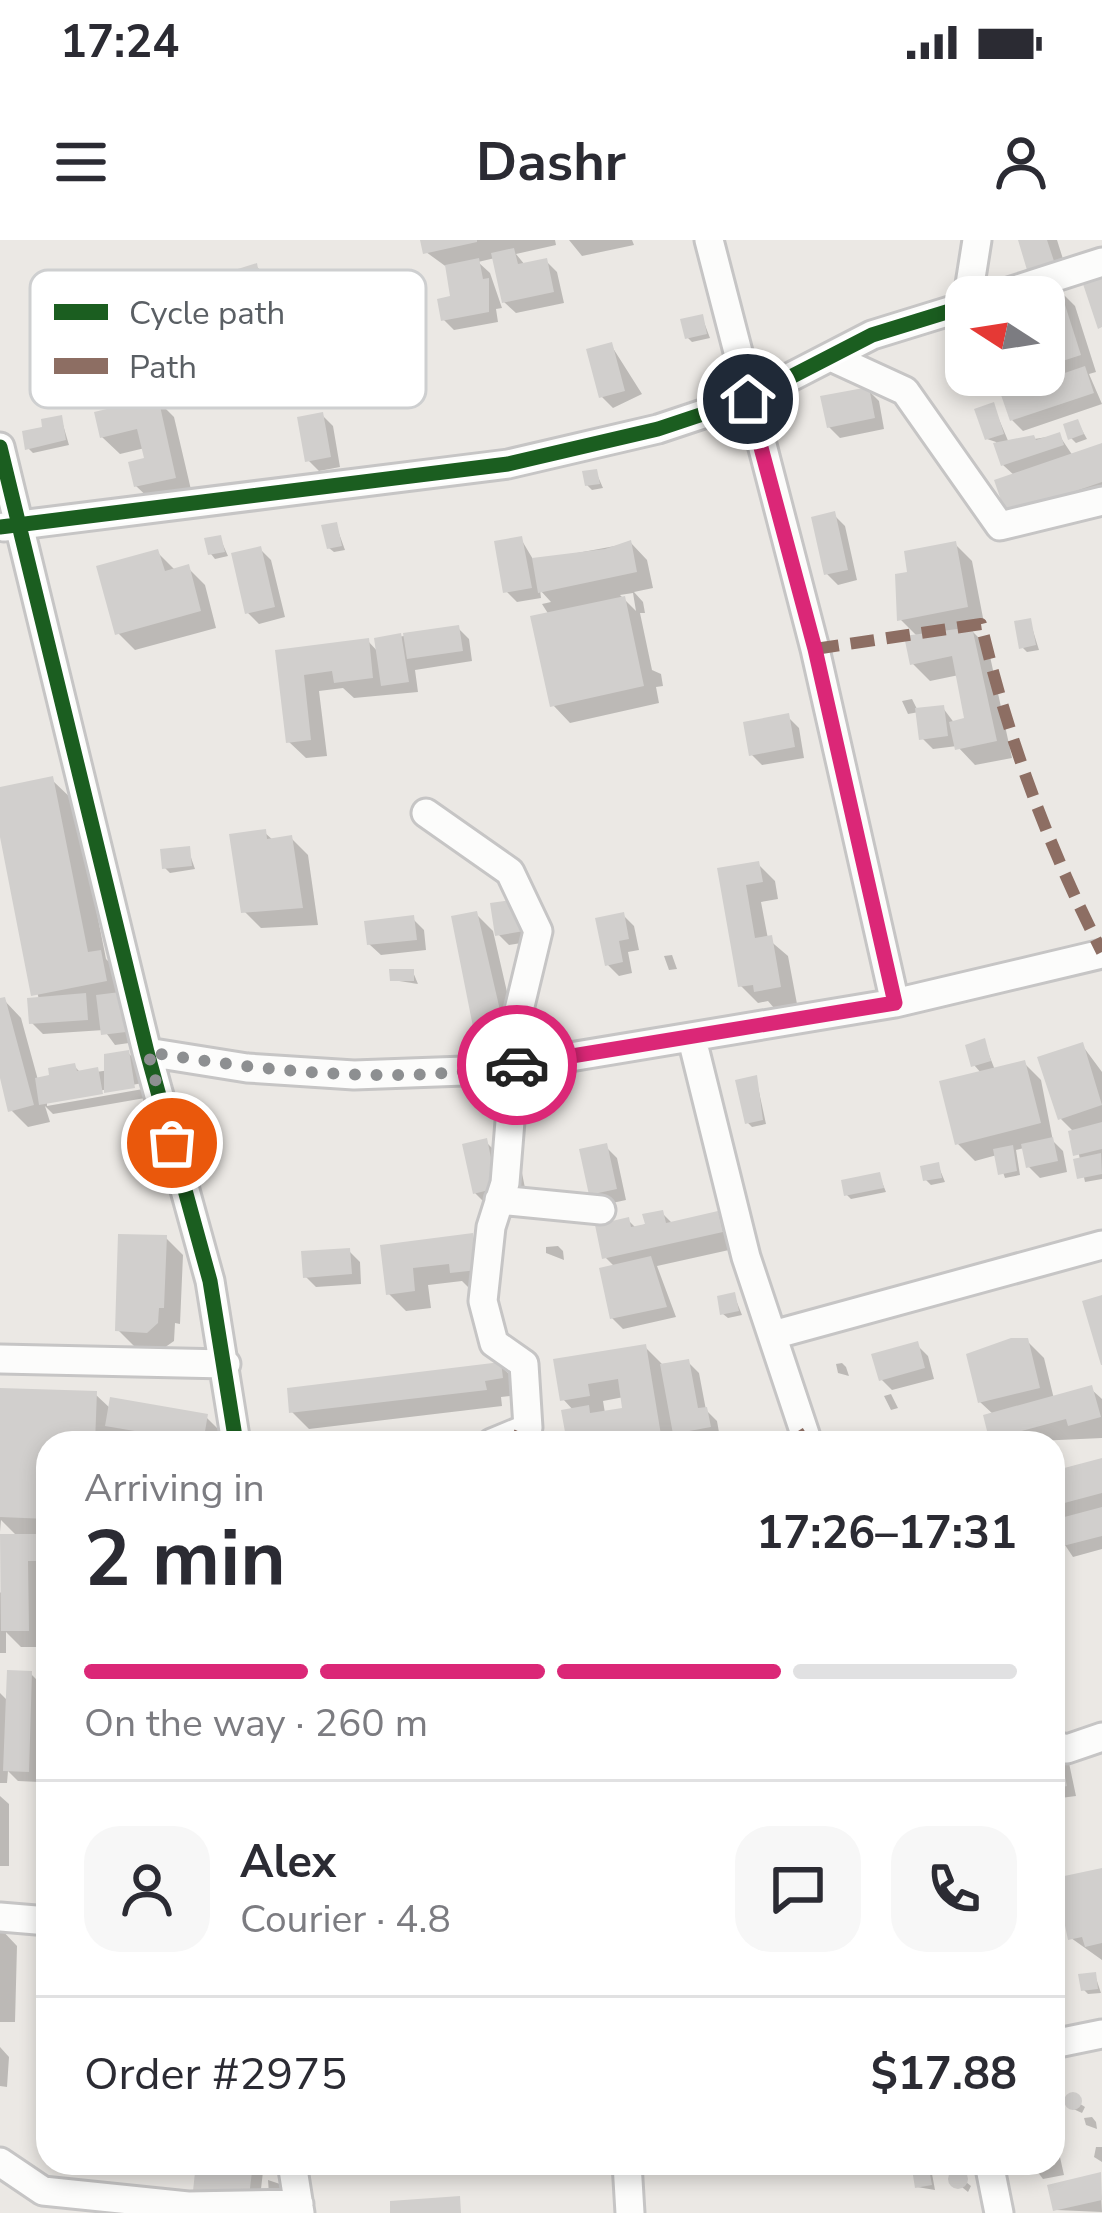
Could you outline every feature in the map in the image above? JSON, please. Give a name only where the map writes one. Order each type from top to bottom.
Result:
[{"type":"street","points":[[709,240],[815,649],[895,1003]]},
{"type":"street","points":[[971,276],[977,240]]},
{"type":"street","points":[[1058,276],[1102,262]]},
{"type":"street","points":[[9,527],[508,464],[658,429],[748,399],[872,335],[945,309]]},
{"type":"street","points":[[831,357],[905,391],[1000,526],[1102,501]]},
{"type":"street","points":[[0,447],[9,527],[210,1281],[234,1431]]},
{"type":"street","points":[[426,813],[510,872],[538,931],[519,1010],[518,1065],[483,1301],[494,1343],[524,1364],[528,1428],[521,1431]]},
{"type":"street","points":[[148,1052],[248,1068],[354,1075],[518,1065],[895,1003],[1102,954]]},
{"type":"street","points":[[692,1039],[746,1257],[804,1431]]},
{"type":"street","points":[[500,1200],[601,1210]]},
{"type":"street","points":[[773,1335],[1102,1245]]},
{"type":"street","points":[[0,1359],[226,1364]]},
{"type":"street","points":[[1065,1748],[1102,1737]]},
{"type":"street","points":[[0,1917],[36,1921]]},
{"type":"street","points":[[1065,2042],[1102,2034]]},
{"type":"street","points":[[0,2162],[44,2192],[188,2206],[300,2208],[294,2175]]},
{"type":"street","points":[[627,2175],[629,2213]]},
{"type":"street","points":[[991,2175],[999,2213]]},
{"type":"building","points":[[420,240],[477,240],[477,242],[423,254]]},
{"type":"building","points":[[1018,240],[1047,240],[1054,261],[1027,270]]},
{"type":"building","points":[[514,248],[518,264],[547,258],[554,292],[502,303],[491,253]]},
{"type":"building","points":[[479,258],[483,279],[489,278],[489,312],[441,321],[437,299],[450,296],[445,265]]},
{"type":"building","points":[[1102,271],[1102,327],[1098,329],[1081,278]]},
{"type":"building","points":[[1065,305],[1081,355],[1065,360]]},
{"type":"building","points":[[703,314],[707,334],[685,339],[680,319]]},
{"type":"building","points":[[612,342],[625,391],[599,398],[586,349]]},
{"type":"building","points":[[1085,366],[1094,393],[1010,421],[1001,396],[1065,396],[1065,373]]},
{"type":"building","points":[[869,387],[875,418],[827,428],[820,396]]},
{"type":"building","points":[[994,402],[1004,434],[985,440],[974,409]]},
{"type":"building","points":[[160,408],[176,478],[134,487],[128,462],[144,458],[137,429],[100,438],[94,412]]},
{"type":"building","points":[[323,412],[331,457],[305,462],[297,417]]},
{"type":"building","points":[[62,415],[66,440],[25,450],[22,431],[42,427],[41,419]]},
{"type":"building","points":[[1078,419],[1084,434],[1068,440],[1063,424]]},
{"type":"building","points":[[1060,432],[1064,445],[1001,466],[993,443],[1034,435],[1036,440]]},
{"type":"building","points":[[1102,443],[1102,482],[1006,515],[994,480]]},
{"type":"building","points":[[597,469],[600,484],[585,486],[582,471]]},
{"type":"building","points":[[835,511],[848,570],[824,575],[811,517]]},
{"type":"building","points":[[337,522],[342,546],[327,549],[321,525]]},
{"type":"building","points":[[221,535],[225,552],[208,555],[204,538]]},
{"type":"building","points":[[522,536],[532,588],[503,593],[494,541]]},
{"type":"building","points":[[631,540],[637,572],[538,593],[532,558],[605,549]]},
{"type":"building","points":[[956,541],[968,607],[897,621],[895,574],[907,572],[904,551]]},
{"type":"building","points":[[261,546],[275,607],[245,614],[231,553]]},
{"type":"building","points":[[158,549],[165,571],[189,564],[201,611],[115,635],[96,566]]},
{"type":"building","points":[[625,596],[644,686],[550,707],[530,616]]},
{"type":"building","points":[[1031,618],[1036,645],[1019,649],[1014,621]]},
{"type":"building","points":[[459,625],[463,651],[407,659],[403,633]]},
{"type":"building","points":[[972,627],[997,741],[955,750],[949,722],[964,718],[952,656],[910,665],[904,636]]},
{"type":"building","points":[[401,633],[409,682],[381,686],[374,638]]},
{"type":"building","points":[[369,638],[373,678],[334,683],[332,671],[304,675],[311,740],[286,743],[275,650]]},
{"type":"building","points":[[944,705],[948,736],[919,740],[915,708]]},
{"type":"building","points":[[789,713],[795,747],[749,756],[743,722]]},
{"type":"building","points":[[53,776],[88,952],[101,950],[107,981],[31,996],[0,837],[0,787]]},
{"type":"building","points":[[266,829],[267,839],[292,835],[303,908],[241,913],[229,834]]},
{"type":"building","points":[[190,846],[192,866],[162,869],[160,849]]},
{"type":"building","points":[[759,861],[763,882],[746,885],[755,938],[772,935],[781,987],[754,992],[753,985],[738,987],[717,868]]},
{"type":"building","points":[[520,899],[524,931],[495,936],[490,903]]},
{"type":"building","points":[[477,911],[506,1036],[476,1042],[451,916]]},
{"type":"building","points":[[624,912],[629,939],[619,941],[623,962],[605,966],[595,918]]},
{"type":"building","points":[[414,915],[417,940],[367,945],[364,921]]},
{"type":"building","points":[[389,969],[414,969],[414,981],[390,981]]},
{"type":"building","points":[[120,992],[126,1032],[101,1035],[96,995]]},
{"type":"building","points":[[86,993],[88,1020],[29,1024],[27,998]]},
{"type":"building","points":[[5,997],[34,1105],[8,1112],[0,1078],[0,998]]},
{"type":"building","points":[[985,1038],[991,1061],[971,1067],[965,1045]]},
{"type":"building","points":[[1083,1042],[1102,1105],[1058,1120],[1037,1057]]},
{"type":"building","points":[[129,1050],[135,1088],[104,1093],[104,1054]]},
{"type":"building","points":[[1025,1060],[1041,1123],[955,1145],[939,1081]]},
{"type":"building","points":[[75,1063],[77,1071],[98,1067],[103,1094],[39,1105],[35,1078],[49,1075],[48,1068]]},
{"type":"building","points":[[757,1075],[763,1120],[745,1124],[735,1080]]},
{"type":"building","points":[[1102,1122],[1102,1149],[1073,1156],[1068,1131]]},
{"type":"building","points":[[1053,1137],[1058,1161],[1026,1168],[1021,1144]]},
{"type":"building","points":[[487,1138],[497,1188],[473,1194],[462,1144]]},
{"type":"building","points":[[607,1143],[617,1189],[589,1195],[579,1149]]},
{"type":"building","points":[[1013,1145],[1017,1171],[998,1175],[993,1149]]},
{"type":"building","points":[[1101,1153],[1102,1174],[1077,1179],[1073,1159]]},
{"type":"building","points":[[939,1162],[942,1178],[923,1181],[920,1166]]},
{"type":"building","points":[[880,1172],[884,1188],[844,1196],[841,1180]]},
{"type":"building","points":[[663,1210],[666,1223],[718,1211],[723,1232],[602,1259],[595,1225],[629,1217],[631,1227],[645,1224],[642,1214]]},
{"type":"building","points":[[473,1233],[478,1270],[450,1273],[449,1264],[413,1268],[415,1291],[386,1295],[380,1245]]},
{"type":"building","points":[[118,1234],[167,1235],[164,1308],[159,1308],[158,1323],[147,1333],[115,1331]]},
{"type":"building","points":[[350,1248],[352,1274],[303,1278],[301,1251]]},
{"type":"building","points":[[651,1256],[667,1307],[610,1319],[599,1268]]},
{"type":"building","points":[[735,1292],[739,1311],[720,1315],[717,1296]]},
{"type":"building","points":[[1102,1295],[1102,1365],[1101,1365],[1082,1301]]},
{"type":"building","points":[[1011,1338],[1028,1338],[1040,1388],[978,1403],[966,1354]]},
{"type":"building","points":[[918,1341],[925,1368],[879,1381],[871,1354]]},
{"type":"building","points":[[646,1344],[660,1431],[565,1431],[561,1410],[589,1405],[590,1413],[622,1408],[618,1379],[588,1384],[590,1396],[560,1401],[553,1359]]},
{"type":"building","points":[[689,1359],[698,1408],[707,1407],[711,1427],[672,1431],[660,1364]]},
{"type":"building","points":[[501,1362],[503,1378],[485,1381],[487,1390],[289,1413],[287,1388]]},
{"type":"building","points":[[1092,1385],[1101,1417],[1068,1426],[1066,1419],[1022,1431],[987,1431],[983,1415]]},
{"type":"building","points":[[0,1388],[97,1391],[95,1431],[36,1431],[36,1518],[0,1517]]},
{"type":"building","points":[[110,1397],[208,1414],[205,1431],[105,1426]]},
{"type":"building","points":[[1102,1458],[1102,1493],[1065,1503],[1065,1468]]},
{"type":"building","points":[[1102,1507],[1102,1536],[1065,1545],[1065,1517]]},
{"type":"building","points":[[0,1534],[36,1534],[36,1561],[28,1561],[29,1631],[1,1631]]},
{"type":"building","points":[[7,1670],[32,1671],[29,1772],[3,1771]]},
{"type":"building","points":[[1102,1868],[1102,1943],[1085,1947],[1082,1937],[1068,1940],[1065,1876]]},
{"type":"building","points":[[1096,1972],[1098,1989],[1081,1991],[1078,1974]]},
{"type":"building","points":[[1067,2095],[1079,2095],[1079,2107],[1067,2107]]},
{"type":"building","points":[[1101,2172],[1102,2200],[1053,2211],[1047,2185]]},
{"type":"building","points":[[195,2175],[252,2175],[249,2197],[193,2191]]},
{"type":"building","points":[[913,2175],[930,2175],[932,2185],[915,2188]]},
{"type":"building","points":[[950,2175],[966,2175],[965,2186],[951,2186]]},
{"type":"building","points":[[460,2196],[461,2213],[390,2213],[390,2201]]},
{"type":"marked path","points":[[815,649],[981,624],[1031,791],[1102,952]]},
{"type":"cycle path","points":[[0,527],[508,464],[658,429],[748,399],[872,335],[945,312]]},
{"type":"cycle path","points":[[0,447],[147,1052],[210,1281],[234,1431]]},
{"type":"way so far","points":[[172,1143],[148,1052],[248,1068],[354,1075],[517,1065]]},
{"type":"route","points":[[517,1065],[895,1003],[815,649],[748,399]]}]
